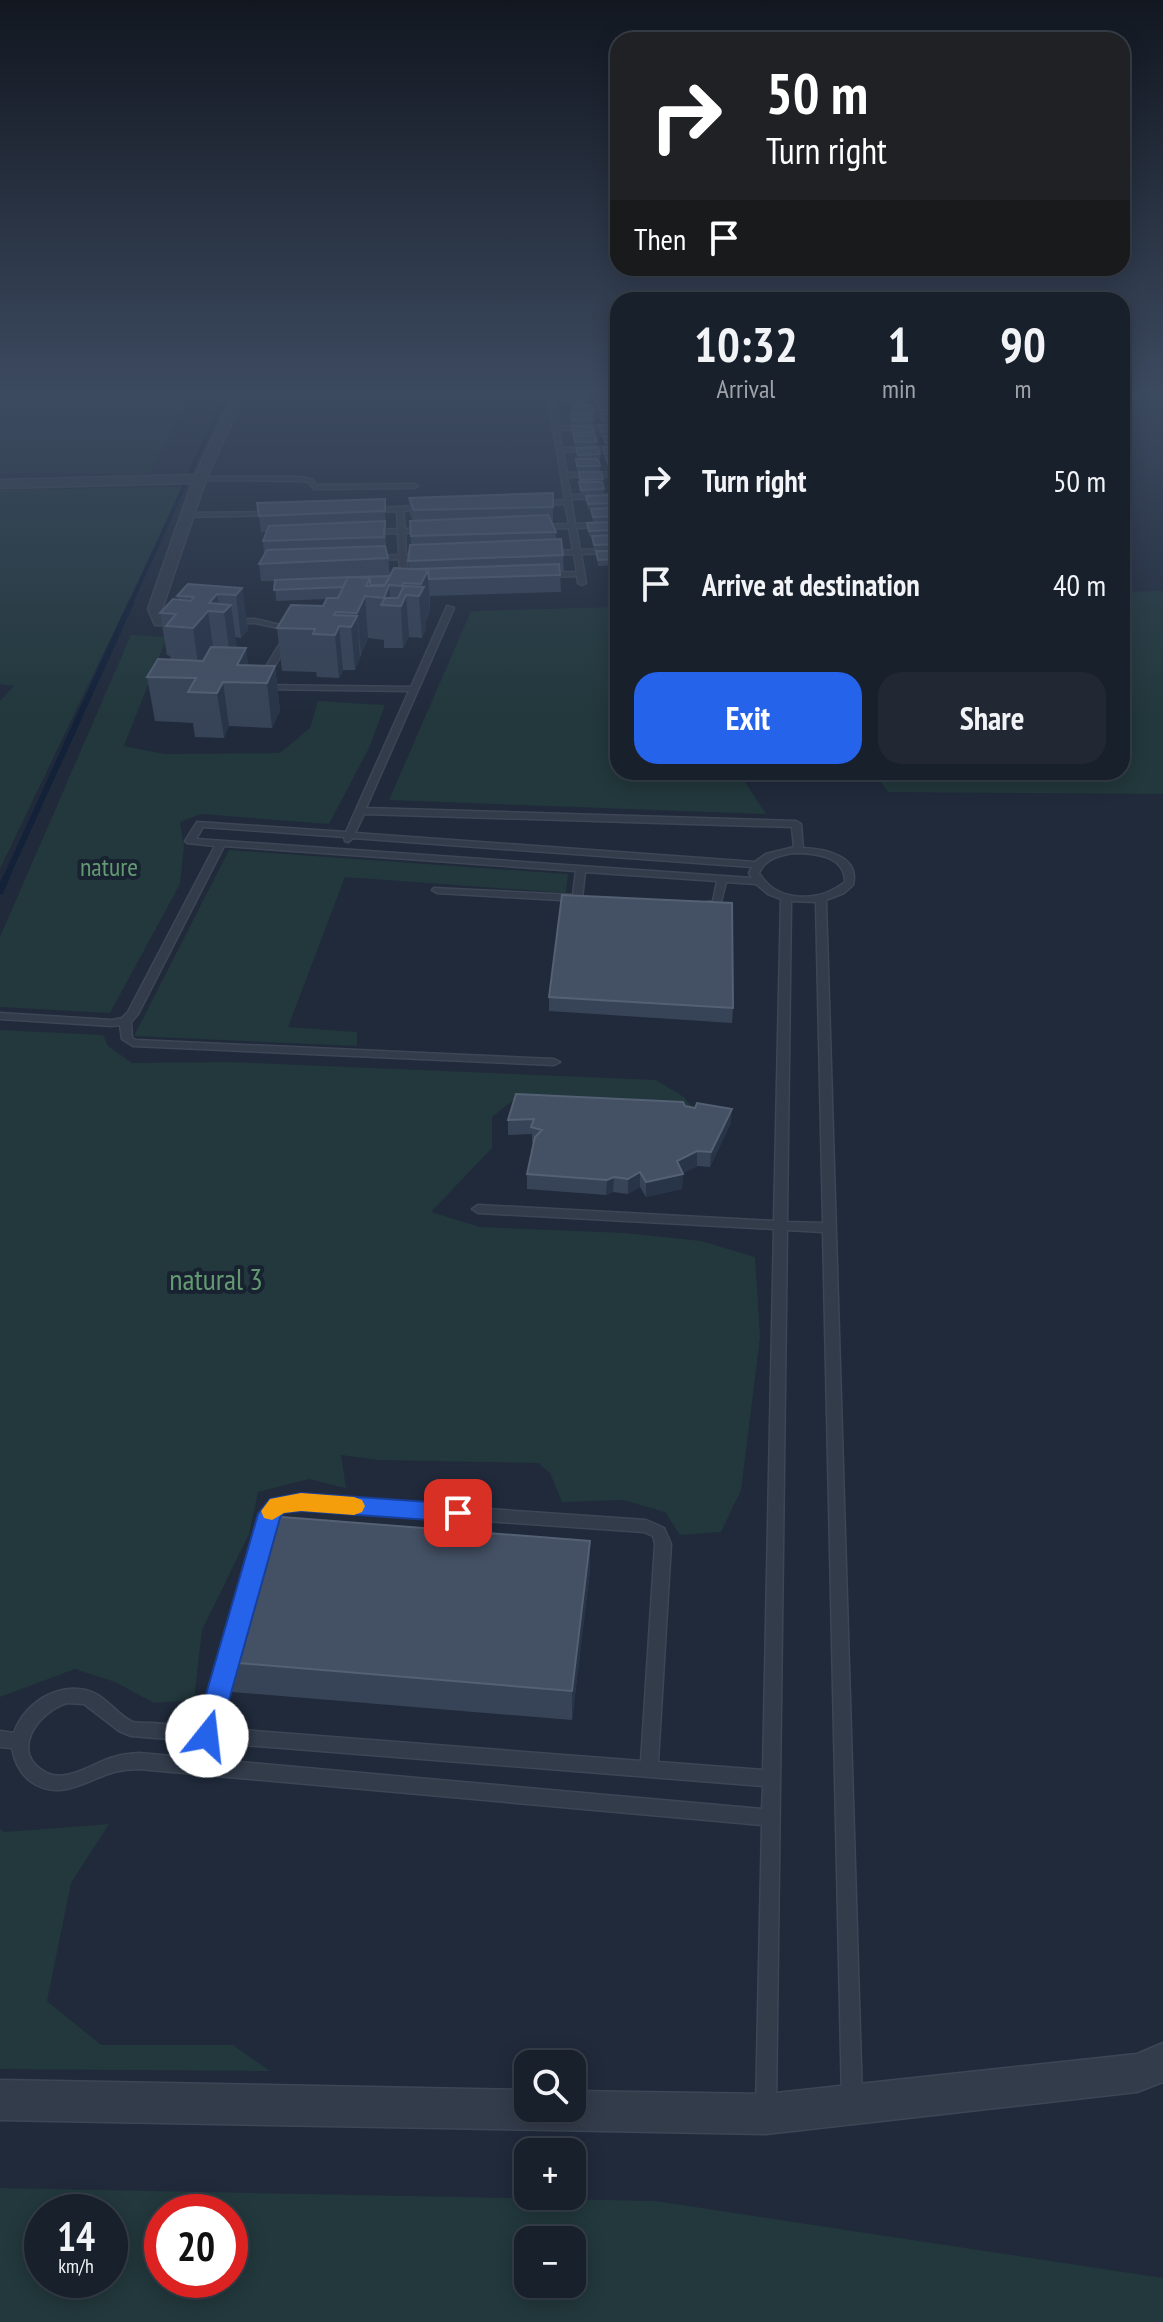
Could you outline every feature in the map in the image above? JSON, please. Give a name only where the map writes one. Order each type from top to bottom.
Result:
[{"type":"street","points":[[167,622],[155,609],[192,500]]},
{"type":"street","points":[[0,2100],[766,2114],[1137,2073],[1163,2062]]},
{"type":"lane","points":[[522,504],[564,500]]},
{"type":"lane","points":[[537,575],[582,578],[568,500]]},
{"type":"lane","points":[[355,510],[431,507]]},
{"type":"lane","points":[[400,509],[404,580]]},
{"type":"lane","points":[[186,515],[280,512]]},
{"type":"lane","points":[[527,527],[610,524]]},
{"type":"lane","points":[[357,533],[432,530]]},
{"type":"lane","points":[[535,553],[610,551]]},
{"type":"lane","points":[[370,558],[433,556]]},
{"type":"lane","points":[[389,581],[419,580]]},
{"type":"lane","points":[[343,852],[450,608]]},
{"type":"lane","points":[[214,621],[255,621],[293,629],[257,687],[414,689]]},
{"type":"lane","points":[[360,811],[796,824],[799,850]]},
{"type":"lane","points":[[757,865],[200,824],[190,841],[757,881]]},
{"type":"lane","points":[[0,1016],[112,1023],[125,1021],[133,1014],[221,843]]},
{"type":"lane","points":[[799,850],[838,859],[852,875],[844,889],[821,898],[786,896],[765,888],[757,881],[754,873],[757,865],[777,852],[799,850]]},
{"type":"lane","points":[[577,898],[581,868]]},
{"type":"lane","points":[[694,904],[717,904],[722,878]]},
{"type":"lane","points":[[437,890],[592,899]]},
{"type":"lane","points":[[766,2114],[786,896]]},
{"type":"lane","points":[[821,898],[852,2104]]},
{"type":"lane","points":[[125,1021],[127,1039],[133,1043],[554,1062]]},
{"type":"lane","points":[[478,1209],[829,1228]]},
{"type":"lane","points":[[261,1544],[270,1514],[278,1505],[301,1502],[646,1526],[659,1532],[663,1544],[649,1770]]},
{"type":"lane","points":[[207,1736],[236,1632]]},
{"type":"lane","points":[[771,1818],[139,1761],[120,1761],[78,1779],[56,1783],[36,1776],[8,1740],[42,1708],[62,1698],[81,1696],[98,1704],[116,1723],[131,1729],[772,1779]]},
{"type":"green space","points":[[0,500],[177,500],[0,869],[0,701],[14,686],[0,684]]},
{"type":"green space","points":[[1163,591],[1163,794],[888,792],[880,780],[1130,780],[1130,592]]},
{"type":"green space","points":[[610,607],[610,780],[744,780],[766,814],[389,800],[471,611]]},
{"type":"green space","name":"nature","points":[[131,635],[167,637],[124,746],[164,754],[280,753],[310,728],[318,701],[385,705],[369,748],[329,824],[201,814],[180,822],[184,846],[180,884],[110,1013],[0,1007],[0,937]]},
{"type":"green space","name":"nature","points":[[229,850],[568,874],[566,893],[345,877],[288,1027],[357,1032],[357,1046],[134,1036]]},
{"type":"green space","name":"natural 3","points":[[0,1030],[103,1035],[108,1046],[132,1063],[229,1062],[656,1080],[684,1097],[695,1111],[520,1095],[492,1117],[492,1148],[431,1212],[480,1227],[626,1233],[701,1241],[755,1257],[760,1337],[741,1490],[721,1532],[680,1535],[665,1512],[623,1500],[562,1502],[550,1473],[538,1463],[379,1460],[341,1455],[346,1488],[309,1479],[258,1492],[249,1534],[202,1630],[194,1700],[154,1703],[115,1682],[75,1669],[0,1697]]},
{"type":"green space","points":[[109,1824],[71,1883],[47,2001],[101,2045],[233,2045],[270,2071],[0,2069],[0,1829],[5,1832]]},
{"type":"green space","points":[[0,2188],[514,2198],[514,2210],[586,2210],[586,2200],[655,2201],[1163,2278],[1163,2322],[0,2322]]},
{"type":"building","points":[[385,500],[385,511],[259,516],[257,503]]},
{"type":"building","points":[[410,500],[553,500],[553,507],[414,510]]},
{"type":"building","points":[[587,500],[610,500],[610,503],[588,504]]},
{"type":"building","points":[[610,508],[610,516],[593,517],[591,509]]},
{"type":"building","points":[[548,515],[556,532],[411,536],[410,521]]},
{"type":"building","points":[[385,521],[384,537],[263,541],[269,526]]},
{"type":"building","points":[[610,522],[610,530],[589,531],[587,523]]},
{"type":"building","points":[[610,535],[610,544],[594,545],[592,536]]},
{"type":"building","points":[[561,539],[563,555],[408,561],[410,545]]},
{"type":"building","points":[[385,546],[388,558],[259,564],[267,550]]},
{"type":"building","points":[[596,551],[610,551],[610,559],[598,560]]},
{"type":"building","points":[[559,564],[560,575],[429,579],[428,570],[416,569]]},
{"type":"building","points":[[394,568],[428,570],[421,584],[389,585],[384,598],[365,596],[357,613],[336,612],[334,615],[357,616],[351,627],[339,626],[335,635],[313,634],[315,629],[277,628],[291,605],[323,606],[327,598],[338,598],[348,577],[370,578],[366,586],[384,586]]},
{"type":"building","points":[[390,576],[385,585],[370,585],[370,578],[353,577]]},
{"type":"building","points":[[348,577],[343,587],[274,590],[275,580]]},
{"type":"building","points":[[188,584],[242,588],[236,595],[217,594],[209,603],[231,605],[224,612],[208,611],[193,628],[166,626],[176,614],[160,613],[173,599],[191,601],[194,597],[177,596]]},
{"type":"building","points":[[404,586],[424,587],[419,596],[406,595],[401,606],[381,605],[385,598],[398,598]]},
{"type":"building","points":[[211,647],[246,648],[237,665],[275,666],[267,683],[223,682],[217,693],[188,692],[196,678],[147,677],[158,659],[203,661]]},
{"type":"building","points":[[562,895],[732,903],[733,1008],[549,997]]},
{"type":"building","points":[[516,1094],[683,1102],[685,1106],[695,1108],[697,1103],[732,1109],[711,1152],[697,1151],[677,1161],[683,1174],[646,1182],[640,1172],[628,1179],[614,1177],[607,1180],[527,1174],[535,1137],[542,1130],[531,1127],[534,1119],[508,1120]]},
{"type":"building","points":[[269,1516],[590,1541],[572,1691],[226,1662]]},
{"type":"waterway","points":[[130,605],[178,500]]},
{"type":"waterway","points":[[5,880],[131,603]]},
{"type":"waterway","points":[[0,891],[6,878]]},
{"type":"slow traffic","points":[[272,1511],[278,1505],[301,1502],[354,1506]]},
{"type":"route","points":[[207,1736],[270,1514],[278,1505],[301,1502],[458,1513]]}]
